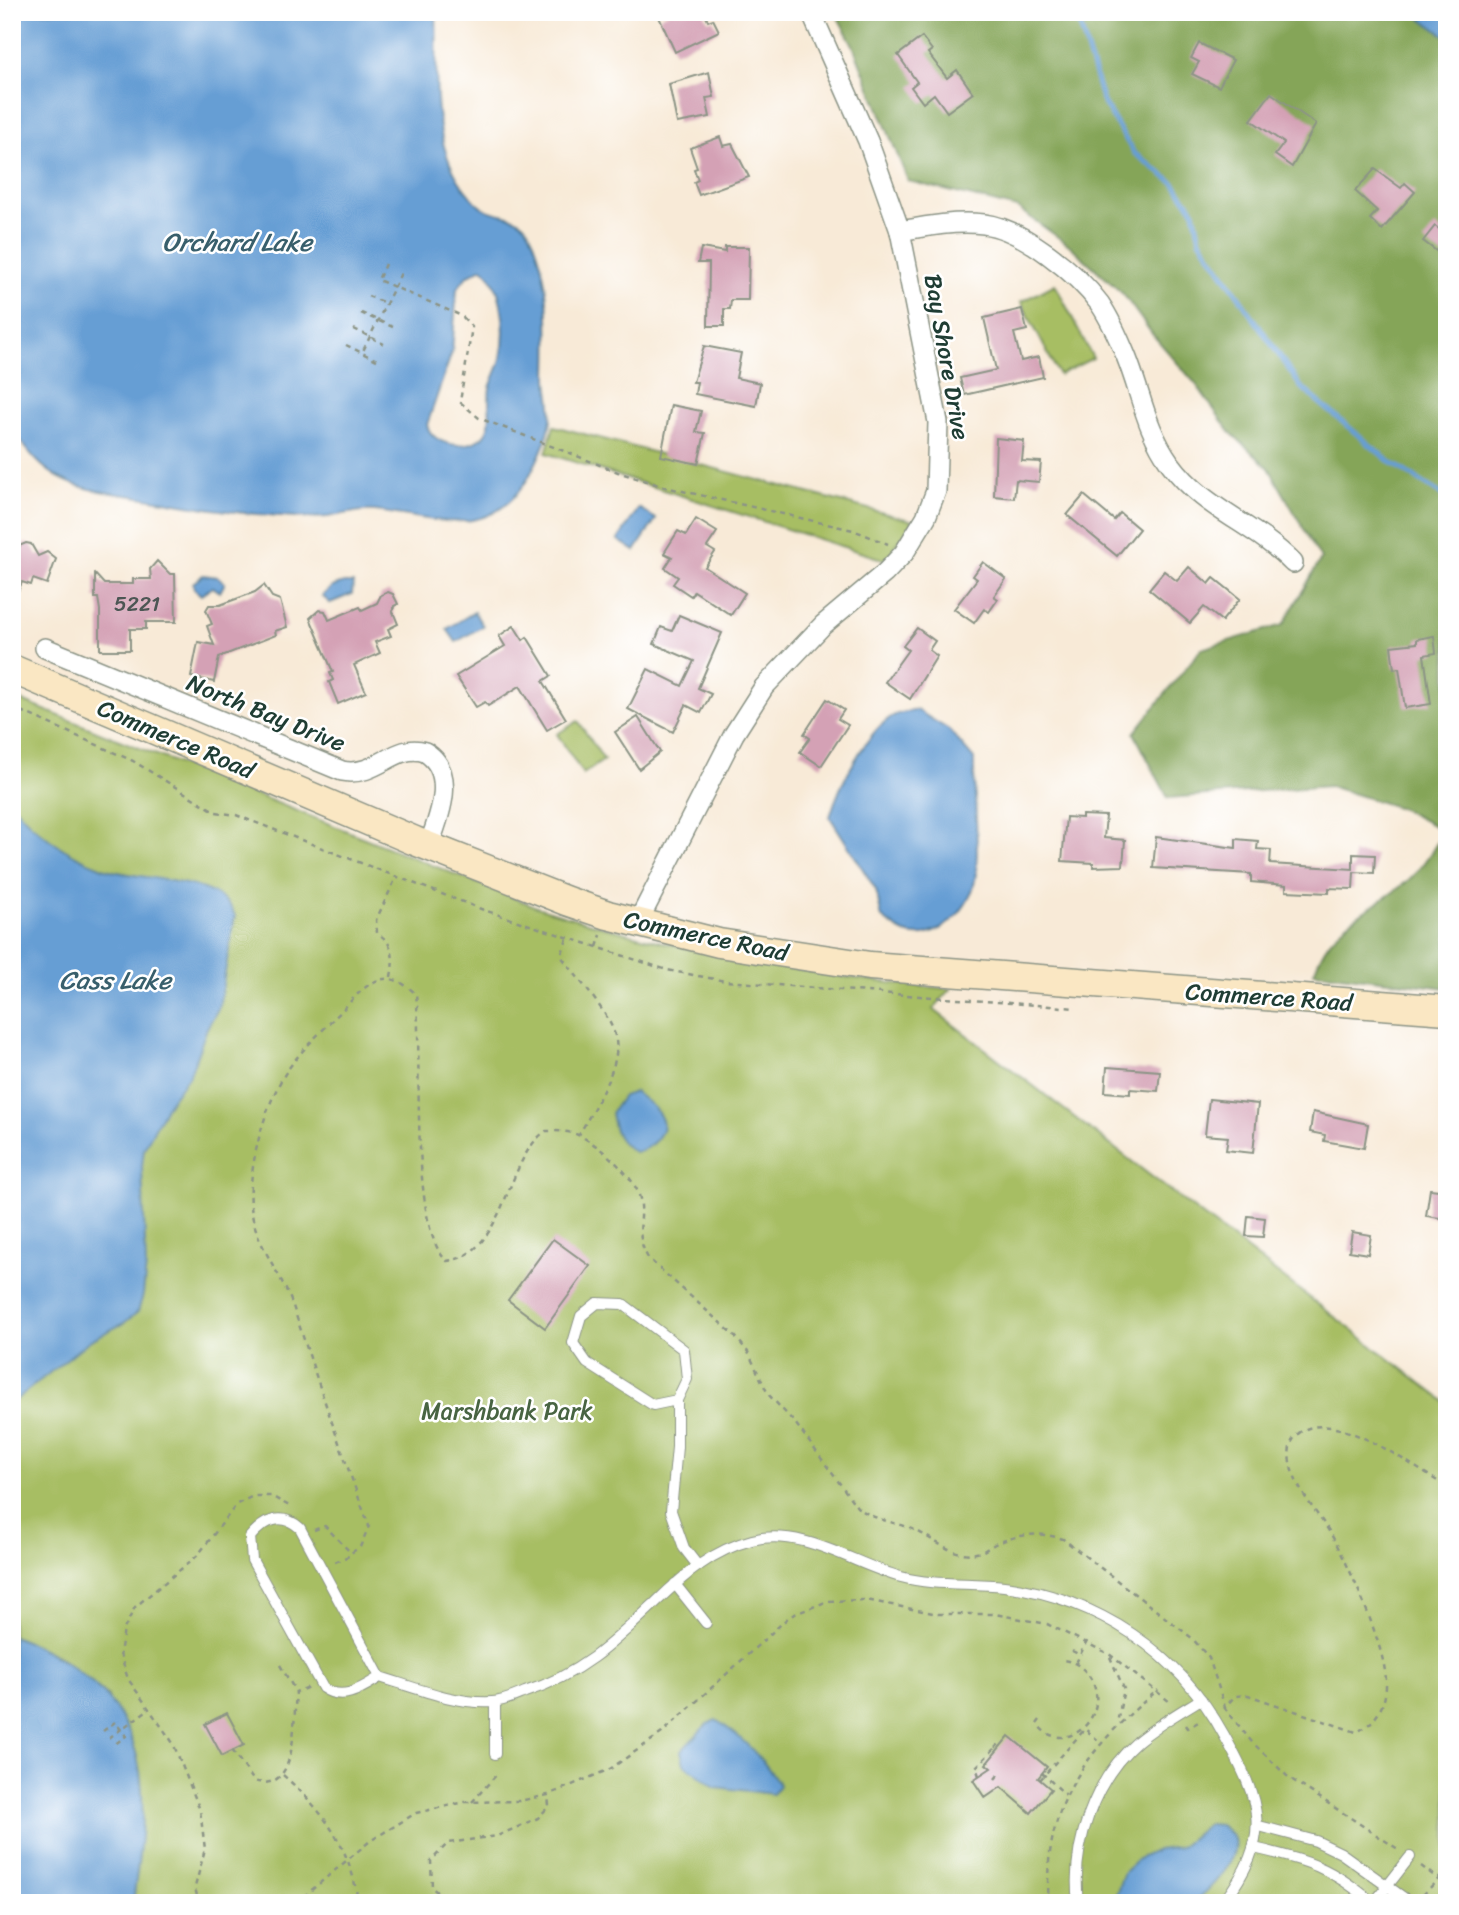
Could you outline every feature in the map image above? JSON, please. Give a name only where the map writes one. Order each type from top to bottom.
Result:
[{"type":"main road","name":"Commerce Road","points":[[12,669],[422,844],[541,892],[638,922],[748,948],[870,965],[1447,1010]]},
{"type":"street","name":"Bay Shore Drive","points":[[638,922],[734,734],[764,687],[823,625],[885,573],[904,553],[926,517],[936,491],[939,458],[933,389],[900,232],[844,84],[811,12]]},
{"type":"street","points":[[900,232],[952,222],[987,225],[1016,235],[1050,256],[1101,305],[1126,357],[1153,438],[1184,482],[1208,504],[1272,544],[1293,563]]},
{"type":"street","name":"North Bay Drive","points":[[45,648],[342,771],[362,772],[404,751],[422,751],[439,766],[444,792],[427,815],[422,844]]},
{"type":"lane","points":[[677,1400],[653,1405],[587,1363],[573,1343],[581,1316],[597,1303],[623,1304],[684,1350],[687,1379],[677,1400],[677,1447],[671,1511],[684,1548],[698,1566]]},
{"type":"lane","points":[[380,1677],[305,1536],[293,1522],[274,1520],[258,1528],[250,1537],[249,1550],[319,1681],[332,1694],[344,1695],[380,1677],[461,1700],[495,1702],[557,1682],[595,1659],[698,1566],[711,1557],[754,1540],[792,1539],[916,1581],[1005,1587],[1045,1594],[1089,1609],[1125,1628],[1165,1659],[1213,1714],[1245,1773],[1259,1826],[1245,1874],[1223,1903]]},
{"type":"lane","points":[[675,1584],[706,1623]]},
{"type":"lane","points":[[1078,1903],[1078,1856],[1097,1796],[1112,1769],[1138,1742],[1201,1699]]},
{"type":"lane","points":[[495,1702],[495,1754]]},
{"type":"lane","points":[[1259,1826],[1316,1841],[1388,1885],[1410,1903]]},
{"type":"lane","points":[[1254,1848],[1307,1859],[1325,1868],[1373,1903],[1409,1857]]},
{"type":"path","points":[[385,264],[378,280],[462,316],[472,327],[460,402],[478,418],[665,487],[853,530],[904,553]]},
{"type":"path","points":[[362,353],[384,303],[402,271]]},
{"type":"path","points":[[368,296],[384,303]]},
{"type":"path","points":[[360,313],[393,327]]},
{"type":"path","points":[[354,329],[384,344]]},
{"type":"path","points":[[346,345],[377,360]]},
{"type":"path","points":[[12,707],[133,761],[216,811],[236,815],[395,878],[667,970],[725,981],[1075,1008]]},
{"type":"path","points":[[391,977],[393,950],[377,933],[376,920],[395,878]]},
{"type":"path","points":[[567,938],[561,956],[606,1016],[618,1042],[612,1075],[579,1135]]},
{"type":"path","points":[[342,1559],[354,1553],[369,1526],[287,1289],[252,1216],[250,1183],[261,1129],[287,1071],[358,994],[376,980],[391,977],[404,983],[416,994],[421,1128],[419,1167],[431,1240],[437,1252],[447,1261],[463,1256],[492,1224],[528,1148],[537,1136],[546,1131],[579,1135],[632,1180],[640,1196],[639,1243],[648,1258],[735,1336],[748,1352],[768,1394],[796,1423],[857,1507],[869,1517],[915,1530],[946,1550],[962,1554],[983,1552],[991,1545],[1026,1534],[1041,1532],[1063,1539],[1192,1638],[1209,1658],[1225,1707],[1251,1741],[1288,1777],[1437,1878]]},
{"type":"path","points":[[296,1903],[391,1826],[416,1813],[440,1805],[519,1801],[548,1795],[610,1769],[639,1750],[683,1714],[790,1616],[828,1601],[866,1600],[926,1613],[995,1614],[1047,1624],[1087,1641],[1109,1654],[1158,1690],[1188,1728],[1225,1707],[1235,1696],[1248,1695],[1356,1732],[1369,1727],[1378,1717],[1387,1682],[1356,1584],[1333,1539],[1294,1478],[1289,1457],[1291,1442],[1301,1430],[1326,1425],[1366,1439],[1399,1455],[1447,1487]]},
{"type":"path","points":[[203,1903],[197,1896],[195,1887],[205,1849],[200,1810],[173,1743],[128,1678],[120,1654],[124,1629],[135,1607],[198,1555],[237,1504],[253,1496],[271,1496],[293,1508]]},
{"type":"path","points":[[305,1536],[314,1528],[325,1526],[344,1548],[354,1553]]},
{"type":"path","points":[[314,1528],[318,1535]]},
{"type":"path","points":[[1076,1664],[1087,1641]]},
{"type":"path","points":[[1072,1651],[1080,1655]]},
{"type":"path","points":[[1109,1654],[1124,1689],[1116,1726]]},
{"type":"path","points":[[1040,1780],[1085,1728],[1098,1704],[1097,1689],[1089,1676],[1076,1664],[1062,1660]]},
{"type":"path","points":[[232,1751],[254,1781],[270,1783],[283,1775],[289,1760],[296,1692],[280,1665]]},
{"type":"path","points":[[296,1692],[319,1681]]},
{"type":"path","points":[[1049,1902],[1048,1882],[1053,1832],[1066,1794],[1100,1742],[1158,1690]]},
{"type":"path","points":[[109,1738],[149,1709]]},
{"type":"path","points":[[1040,1720],[1037,1724],[1042,1732],[1058,1737],[1085,1728]]},
{"type":"path","points":[[103,1731],[114,1722],[121,1729],[126,1736],[114,1745]]},
{"type":"path","points":[[1085,1728],[1100,1742]]},
{"type":"path","points":[[979,1776],[976,1767],[1000,1742],[1002,1745]]},
{"type":"path","points":[[472,1802],[498,1773]]},
{"type":"path","points":[[995,1779],[999,1774]]},
{"type":"path","points":[[1043,1774],[1066,1794]]},
{"type":"path","points":[[283,1775],[320,1811],[349,1858],[358,1903]]},
{"type":"path","points":[[437,1903],[436,1891],[432,1888],[431,1861],[448,1843],[497,1836],[538,1818],[550,1806],[548,1795]]},
{"type":"path","points":[[1416,1903],[1447,1870]]},
{"type":"green space","points":[[835,12],[1414,12],[1447,37],[1447,988],[1314,972],[1321,955],[1340,930],[1411,878],[1444,831],[1400,808],[1329,786],[1168,798],[1134,733],[1201,649],[1283,625],[1321,559],[1269,468],[1230,432],[1195,383],[1153,335],[1123,294],[1069,245],[1017,208],[908,181],[852,43]]},
{"type":"green space","points":[[1055,284],[1093,358],[1059,375],[1021,302]]},
{"type":"green space","points":[[554,426],[914,521],[885,560],[546,453]]},
{"type":"green space","name":"Marshbank Park","points":[[12,697],[537,907],[640,937],[741,960],[844,977],[951,989],[933,1009],[1447,1403],[1447,1903],[133,1903],[141,1832],[108,1696],[60,1657],[12,1636]]},
{"type":"green space","points":[[578,721],[604,760],[583,774],[557,734]]},
{"type":"water","name":"Orchard Lake","points":[[12,12],[436,12],[438,113],[449,161],[460,183],[477,203],[490,211],[513,217],[525,225],[537,250],[545,285],[550,428],[535,466],[512,499],[495,512],[478,519],[459,521],[439,521],[369,511],[309,518],[210,509],[93,490],[63,480],[37,461],[12,428]],"holes":[[[482,268],[499,297],[504,335],[500,362],[490,388],[489,425],[484,435],[469,444],[443,442],[430,432],[427,425],[452,352],[457,289],[467,276]]]},
{"type":"water","points":[[1414,12],[1447,12],[1447,37],[1415,14]]},
{"type":"water","points":[[639,508],[656,519],[635,551],[618,540]]},
{"type":"water","points":[[203,575],[218,577],[225,583],[220,592],[213,587],[201,595],[194,589],[193,583]]},
{"type":"water","points":[[353,583],[352,594],[330,603],[322,596],[332,587]]},
{"type":"water","points":[[474,612],[483,626],[456,642],[447,629]]},
{"type":"water","points":[[917,710],[949,730],[974,759],[977,858],[974,885],[965,905],[939,930],[917,935],[902,932],[882,918],[876,890],[830,817],[855,760],[874,733],[895,715]]},
{"type":"water","name":"Cass Lake","points":[[12,803],[31,824],[53,842],[77,856],[103,868],[177,882],[214,893],[227,903],[235,916],[219,1007],[207,1028],[190,1074],[166,1107],[144,1149],[142,1167],[146,1266],[138,1312],[124,1323],[89,1341],[12,1403]]},
{"type":"water","points":[[635,1092],[655,1109],[660,1116],[662,1129],[651,1145],[634,1152],[618,1136],[611,1113],[623,1096]]},
{"type":"water","points":[[12,1636],[49,1652],[83,1675],[108,1698],[125,1723],[136,1750],[141,1779],[141,1839],[133,1903],[12,1903]]},
{"type":"water","points":[[716,1720],[744,1741],[767,1766],[780,1785],[773,1794],[715,1787],[684,1764],[681,1751],[707,1724]]},
{"type":"water","points":[[1208,1824],[1222,1826],[1233,1837],[1235,1845],[1222,1874],[1192,1903],[1113,1903],[1124,1872],[1138,1859],[1157,1850],[1180,1847]]},
{"type":"building","points":[[670,12],[704,12],[708,21],[713,19],[719,31],[675,52],[659,17]]},
{"type":"building","points":[[922,37],[932,50],[928,53],[947,78],[957,70],[973,93],[947,112],[934,94],[923,103],[911,87],[917,82],[898,55]]},
{"type":"building","points":[[1199,43],[1233,60],[1219,87],[1192,74],[1199,62],[1191,58]]},
{"type":"building","points":[[709,72],[714,97],[706,98],[710,117],[677,123],[669,84]]},
{"type":"building","points":[[1271,93],[1316,124],[1292,167],[1275,155],[1284,143],[1251,120]]},
{"type":"building","points":[[720,137],[723,146],[732,144],[749,177],[699,195],[694,182],[698,180],[694,169],[697,168],[690,148]]},
{"type":"building","points":[[1375,169],[1401,188],[1405,183],[1415,192],[1382,230],[1370,219],[1377,211],[1355,191]]},
{"type":"building","points":[[1435,226],[1447,235],[1447,259],[1423,241]]},
{"type":"building","points":[[725,247],[749,247],[748,300],[731,300],[730,309],[724,309],[724,326],[708,326],[709,263],[698,263],[701,248],[725,252]]},
{"type":"building","points":[[1022,309],[1027,330],[1014,333],[1021,361],[1039,357],[1043,377],[964,395],[960,378],[996,370],[984,318]]},
{"type":"building","points":[[704,346],[741,353],[736,378],[760,383],[756,406],[695,394],[697,382],[693,382]]},
{"type":"building","points":[[671,405],[701,411],[696,432],[705,433],[698,464],[661,456]]},
{"type":"building","points":[[996,438],[1024,441],[1022,461],[1041,462],[1039,482],[1016,480],[1014,498],[994,496]]},
{"type":"building","points":[[1084,495],[1114,520],[1120,513],[1139,529],[1117,556],[1067,515]]},
{"type":"building","points":[[696,519],[717,532],[707,547],[715,552],[705,567],[745,593],[731,615],[694,591],[691,596],[673,584],[678,577],[665,568],[672,557],[664,553],[678,531],[686,535]]},
{"type":"building","points":[[26,543],[31,544],[38,556],[47,552],[56,559],[47,584],[33,579],[31,585],[22,582],[12,605],[12,549]]},
{"type":"building","points":[[157,561],[170,574],[175,574],[176,622],[146,622],[146,629],[130,629],[130,650],[100,650],[100,610],[98,598],[95,598],[95,574],[104,584],[133,584],[133,579],[151,579],[150,569]]},
{"type":"building","points":[[983,562],[1006,579],[994,596],[998,599],[989,612],[984,609],[974,623],[954,609],[977,579],[973,576]]},
{"type":"building","points":[[1189,567],[1209,584],[1214,578],[1240,599],[1222,621],[1204,607],[1190,623],[1149,589],[1164,571],[1177,581]]},
{"type":"building","points":[[264,585],[272,597],[280,600],[287,627],[275,631],[276,635],[219,657],[214,682],[191,677],[198,642],[214,645],[207,626],[212,624],[206,610],[209,605],[220,605],[255,592]]},
{"type":"building","points":[[388,592],[393,594],[398,604],[394,606],[393,612],[398,624],[388,629],[391,636],[375,642],[380,653],[354,665],[366,692],[338,704],[329,682],[333,680],[330,673],[333,672],[310,618],[319,610],[325,611],[329,620],[360,607],[362,610],[377,603],[381,595]]},
{"type":"building","points":[[679,615],[722,633],[698,688],[711,694],[701,713],[686,705],[673,732],[628,709],[648,669],[682,686],[694,661],[654,644],[661,627],[672,631]]},
{"type":"building","points":[[514,626],[523,640],[527,637],[551,676],[543,681],[566,719],[547,730],[520,686],[488,706],[485,702],[476,707],[456,676],[505,646],[499,636]]},
{"type":"building","points":[[917,628],[935,641],[929,650],[937,656],[910,699],[885,682],[908,650],[903,646]]},
{"type":"building","points":[[1434,636],[1436,653],[1424,655],[1431,704],[1405,708],[1399,668],[1394,669],[1391,646],[1417,643],[1417,639]]},
{"type":"building","points":[[827,699],[844,710],[838,719],[848,725],[821,766],[800,752],[810,738],[804,734]]},
{"type":"building","points":[[638,717],[660,752],[639,769],[615,732]]},
{"type":"building","points":[[1082,815],[1106,816],[1104,838],[1125,840],[1123,866],[1093,867],[1093,863],[1062,861],[1066,817],[1082,818]]},
{"type":"building","points":[[1156,837],[1236,848],[1236,839],[1258,841],[1257,849],[1271,850],[1270,864],[1353,869],[1353,854],[1375,855],[1374,873],[1354,872],[1353,889],[1329,888],[1329,893],[1286,891],[1286,885],[1251,882],[1251,874],[1153,868]]},
{"type":"building","points":[[1107,1067],[1160,1071],[1158,1091],[1130,1089],[1130,1094],[1105,1092]]},
{"type":"building","points":[[1209,1099],[1258,1104],[1253,1153],[1226,1150],[1228,1137],[1205,1135]]},
{"type":"building","points":[[1313,1112],[1368,1124],[1364,1148],[1324,1141],[1325,1135],[1310,1132]]},
{"type":"building","points":[[1430,1189],[1447,1191],[1447,1219],[1426,1216]]},
{"type":"building","points":[[1248,1216],[1265,1218],[1263,1237],[1246,1236]]},
{"type":"building","points":[[1352,1232],[1371,1235],[1368,1254],[1349,1251]]},
{"type":"building","points":[[553,1239],[590,1266],[545,1328],[508,1300]]},
{"type":"building","points":[[227,1713],[244,1745],[222,1756],[205,1724]]},
{"type":"building","points":[[1009,1736],[1047,1767],[1038,1778],[1051,1789],[1031,1813],[1001,1787],[985,1798],[973,1780],[991,1768],[986,1764]]},
{"type":"waterway","points":[[1076,12],[1103,102],[1134,153],[1174,183],[1194,211],[1200,240],[1301,387],[1389,461],[1447,498]]}]
